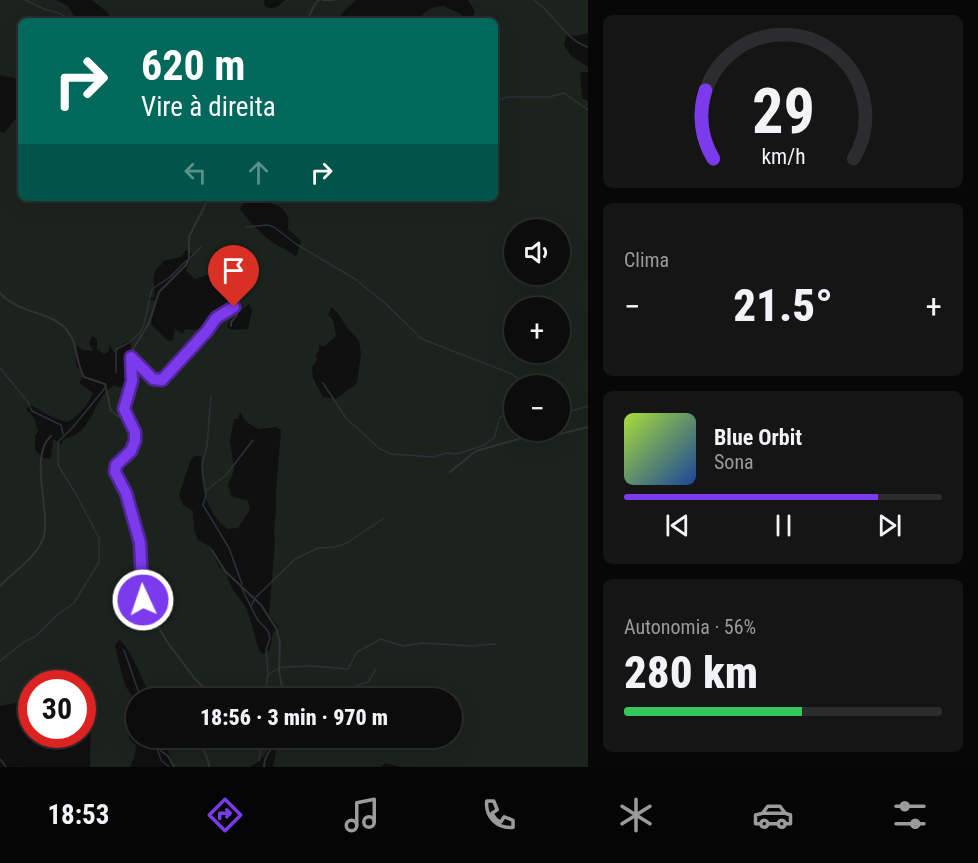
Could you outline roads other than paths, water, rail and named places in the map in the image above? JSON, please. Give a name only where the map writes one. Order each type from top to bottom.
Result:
[{"type":"street","points":[[308,18],[317,1],[334,0]]},
{"type":"street","points":[[204,688],[168,643],[143,600],[140,543],[126,493],[115,472],[116,465],[131,451],[136,436],[124,406],[132,381],[131,357],[136,342],[149,323],[159,292],[186,265],[189,259],[189,236],[207,201]]},
{"type":"street","points":[[0,293],[23,309],[63,325],[77,348],[78,364],[84,377],[105,384],[111,411],[131,426]]},
{"type":"street","points":[[131,357],[153,379],[162,380],[216,318],[234,307],[237,315],[231,322],[231,326]]},
{"type":"street","points":[[450,472],[476,451],[529,436],[552,436],[588,427]]},
{"type":"street","points":[[0,586],[33,556],[44,535],[41,454],[46,440],[51,436]]},
{"type":"street","points":[[212,550],[225,571],[261,604],[276,628],[280,640],[279,670],[282,688]]},
{"type":"street","points":[[202,748],[208,758],[209,767]]},
{"type":"street","points":[[264,767],[265,756],[271,748]]},
{"type":"street","points":[[161,751],[168,756],[174,767]]},
{"type":"waterway","points":[[25,0],[67,18]]},
{"type":"waterway","points":[[534,0],[573,39],[588,47]]},
{"type":"waterway","points":[[498,100],[507,97],[549,97],[564,93],[588,110]]},
{"type":"waterway","points":[[246,227],[267,225],[274,227],[296,244],[355,279],[386,304],[422,339],[513,375]]},
{"type":"waterway","points":[[191,257],[201,247]]},
{"type":"waterway","points":[[116,373],[116,349],[127,344],[140,332],[144,325],[152,289],[170,277],[187,260]]},
{"type":"waterway","points":[[0,368],[28,402],[32,411],[61,425],[63,434]]},
{"type":"waterway","points":[[323,383],[346,418],[380,449],[392,454],[434,457],[445,453],[457,454],[484,445],[494,438],[500,417],[504,416]]},
{"type":"waterway","points":[[0,661],[24,642],[36,636],[57,615],[74,603],[99,562],[99,538],[58,465],[58,442],[105,388]]},
{"type":"waterway","points":[[211,395],[207,446],[202,466],[206,495],[203,505],[229,548],[242,584]]},
{"type":"waterway","points":[[570,410],[588,406]]},
{"type":"waterway","points":[[207,490],[226,475],[253,440]]},
{"type":"waterway","points":[[256,597],[295,559],[318,548],[335,547],[347,543],[384,518]]},
{"type":"waterway","points":[[242,589],[257,619],[268,631],[270,638],[266,650],[268,675],[266,688]]},
{"type":"waterway","points":[[251,606],[254,600]]},
{"type":"waterway","points":[[281,667],[313,666],[348,669],[357,652],[381,639],[403,646],[423,643],[472,646],[495,644]]},
{"type":"waterway","points":[[124,650],[137,688]]},
{"type":"waterway","points":[[268,675],[277,669]]},
{"type":"waterway","points":[[345,688],[368,682],[376,669]]},
{"type":"waterway","points":[[157,748],[161,760],[169,767]]},
{"type":"waterway","points":[[259,761],[261,748]]},
{"type":"waterway","points":[[0,759],[6,767]]}]
